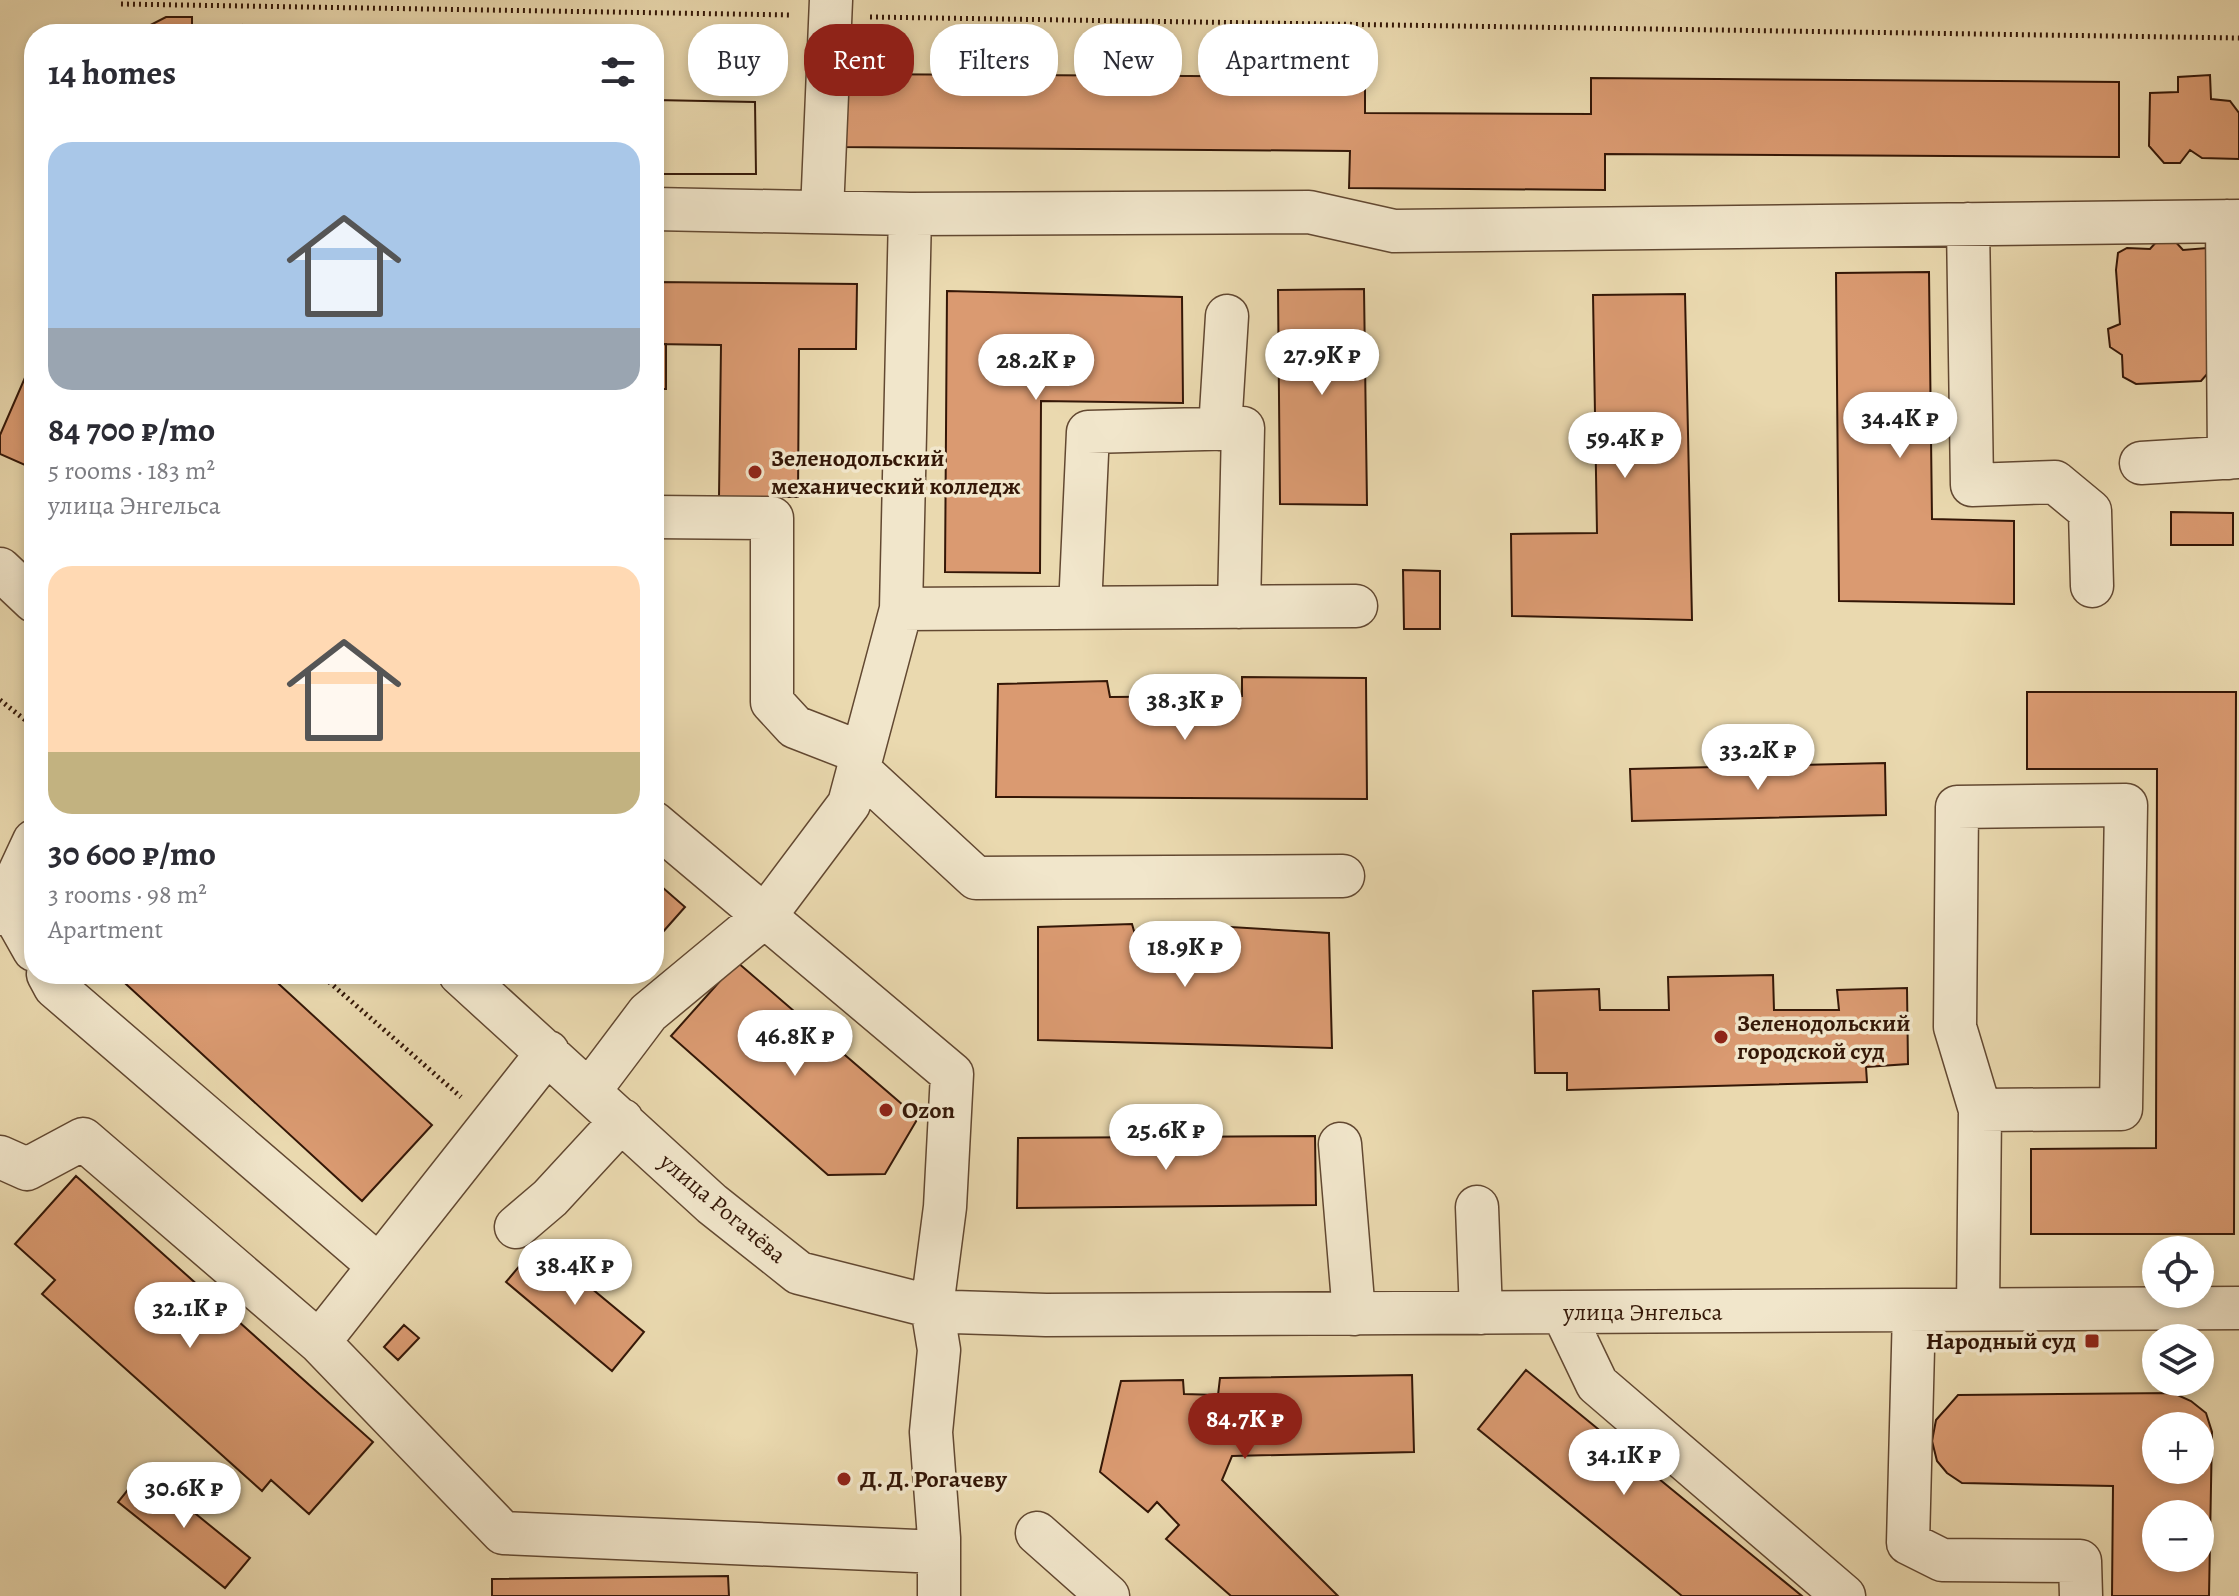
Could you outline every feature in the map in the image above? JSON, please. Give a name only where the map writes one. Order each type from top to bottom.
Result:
[{"type":"street","points":[[822,212],[831,8]]},
{"type":"street","points":[[664,209],[910,214],[1309,212],[1394,231],[2233,221],[2234,457],[2141,463]]},
{"type":"street","points":[[590,1090],[648,1013],[765,916],[849,804],[901,609],[910,214]]},
{"type":"street","points":[[1968,224],[1972,485],[2055,482],[2090,511],[2092,586]]},
{"type":"street","points":[[1220,429],[1227,316]]},
{"type":"street","points":[[1080,608],[1088,432],[1243,428],[1239,607]]},
{"type":"street","points":[[664,517],[772,518],[772,702],[795,727],[860,761],[976,878],[1343,876]]},
{"type":"street","points":[[0,569],[24,592]]},
{"type":"street","points":[[901,609],[1356,606]]},
{"type":"street","points":[[1978,1309],[1980,1110],[1955,1027],[1957,807],[2126,805],[2121,1109],[1980,1110]]},
{"type":"street","points":[[664,831],[952,1074],[945,1207],[932,1307],[939,1350],[931,1432],[939,1596]]},
{"type":"street","points":[[24,863],[3,908],[24,936]]},
{"type":"street","points":[[53,984],[379,1266]]},
{"type":"street","name":"улица Рогачёва","points":[[471,984],[712,1204],[799,1273],[953,1312],[1046,1315]]},
{"type":"street","points":[[319,1342],[548,1052]]},
{"type":"street","points":[[516,1227],[550,1198],[622,1120]]},
{"type":"street","points":[[0,1157],[27,1169],[83,1139],[319,1342],[503,1533],[939,1552]]},
{"type":"street","points":[[1340,1144],[1354,1314]]},
{"type":"street","points":[[1477,1207],[1481,1313]]},
{"type":"street","name":"улица Энгельса","points":[[1046,1315],[2239,1308]]},
{"type":"street","points":[[1914,1310],[1908,1543],[1942,1560],[2080,1561],[2081,1596]]},
{"type":"street","points":[[1563,1313],[1597,1384],[1844,1596]]},
{"type":"street","points":[[1037,1533],[1108,1596]]},
{"type":"path","points":[[121,4],[831,8],[2239,38]]},
{"type":"path","points":[[0,700],[24,719]]},
{"type":"path","points":[[331,984],[492,1124]]},
{"type":"building","points":[[166,17],[192,17],[192,24],[152,24]]},
{"type":"building","points":[[914,74],[930,75],[930,96],[1058,96],[1058,75],[1074,75],[1074,96],[1182,96],[1182,76],[1198,76],[1198,96],[1365,96],[1365,113],[1591,114],[1591,78],[2119,82],[2119,157],[1605,154],[1605,190],[1349,188],[1350,151],[839,147],[840,96],[914,96]]},
{"type":"building","points":[[2210,75],[2211,99],[2230,101],[2239,113],[2239,159],[2202,158],[2190,150],[2180,163],[2164,163],[2149,146],[2150,93],[2178,92],[2178,77]]},
{"type":"building","points":[[664,100],[755,102],[756,174],[664,174]]},
{"type":"building","points":[[664,100],[755,102],[756,174],[664,174]]},
{"type":"building","points":[[2172,238],[2183,250],[2207,248],[2209,372],[2201,381],[2136,384],[2123,377],[2122,355],[2110,347],[2108,329],[2120,324],[2116,270],[2118,253],[2127,248],[2150,249],[2158,240]]},
{"type":"building","points":[[1929,272],[1932,519],[2014,521],[2014,604],[1839,601],[1836,273]]},
{"type":"building","points":[[664,282],[857,284],[856,349],[799,349],[798,497],[719,497],[721,345],[664,344]]},
{"type":"building","points":[[1364,289],[1367,505],[1280,504],[1278,290]]},
{"type":"building","points":[[947,291],[1182,297],[1183,403],[1041,401],[1040,573],[945,572]]},
{"type":"building","points":[[1685,294],[1692,620],[1512,616],[1511,534],[1597,533],[1593,295]]},
{"type":"building","points":[[664,344],[666,344],[664,389]]},
{"type":"building","points":[[24,380],[24,465],[0,454],[0,435]]},
{"type":"building","points":[[2171,512],[2233,513],[2233,545],[2171,545]]},
{"type":"building","points":[[1403,570],[1440,571],[1440,629],[1404,629]]},
{"type":"building","points":[[1242,677],[1366,678],[1367,799],[996,797],[998,684],[1107,681],[1110,697],[1242,696]]},
{"type":"building","points":[[2027,692],[2236,692],[2234,1234],[2031,1234],[2031,1149],[2156,1148],[2157,769],[2027,769]]},
{"type":"building","points":[[1885,763],[1886,815],[1632,821],[1630,769]]},
{"type":"building","points":[[664,889],[685,907],[664,931]]},
{"type":"building","points":[[1132,924],[1138,945],[1229,948],[1231,927],[1329,933],[1332,1048],[1038,1040],[1038,927]]},
{"type":"building","points":[[737,962],[918,1118],[885,1174],[828,1175],[671,1036]]},
{"type":"building","name":"Зеленодольский городской суд","points":[[1773,975],[1774,1010],[1839,1010],[1837,990],[1907,988],[1908,1064],[1866,1067],[1867,1082],[1567,1090],[1567,1073],[1535,1073],[1533,991],[1599,989],[1600,1010],[1669,1010],[1668,977]]},
{"type":"building","points":[[126,984],[279,984],[432,1125],[362,1201]]},
{"type":"building","points":[[1315,1136],[1316,1205],[1017,1208],[1018,1138]]},
{"type":"building","points":[[76,1176],[373,1442],[309,1514],[271,1480],[262,1491],[42,1294],[55,1280],[15,1244]]},
{"type":"building","points":[[538,1244],[644,1332],[612,1371],[506,1282]]},
{"type":"building","points":[[404,1325],[419,1338],[398,1360],[384,1347]]},
{"type":"building","points":[[1526,1370],[1802,1596],[1682,1596],[1478,1429]]},
{"type":"building","points":[[1412,1375],[1414,1452],[1232,1456],[1222,1480],[1338,1596],[1231,1596],[1166,1539],[1179,1525],[1157,1502],[1148,1512],[1100,1472],[1121,1381],[1183,1380],[1184,1394],[1218,1395],[1220,1378]]},
{"type":"building","points":[[2142,1393],[2142,1396],[2180,1396],[2191,1401],[2205,1412],[2142,1412],[2142,1484],[2211,1484],[2211,1500],[2142,1500],[2142,1572],[2209,1572],[2209,1596],[2112,1596],[2113,1486],[1962,1483],[1947,1473],[1937,1461],[1932,1441],[1936,1420],[1958,1395]]},
{"type":"building","points":[[143,1471],[250,1558],[225,1588],[118,1502]]},
{"type":"building","points":[[728,1576],[729,1596],[492,1596],[492,1579]]},
{"type":"place","name":"Зеленодольский механический колледж","points":[[755,472]]},
{"type":"place","name":"Зеленодольский городской суд","points":[[1721,1037]]},
{"type":"place","name":"Ozon","points":[[886,1110]]},
{"type":"place","name":"Народный суд","points":[[2092,1341]]},
{"type":"place","name":"Д. Д. Рогачеву","points":[[844,1479]]}]
